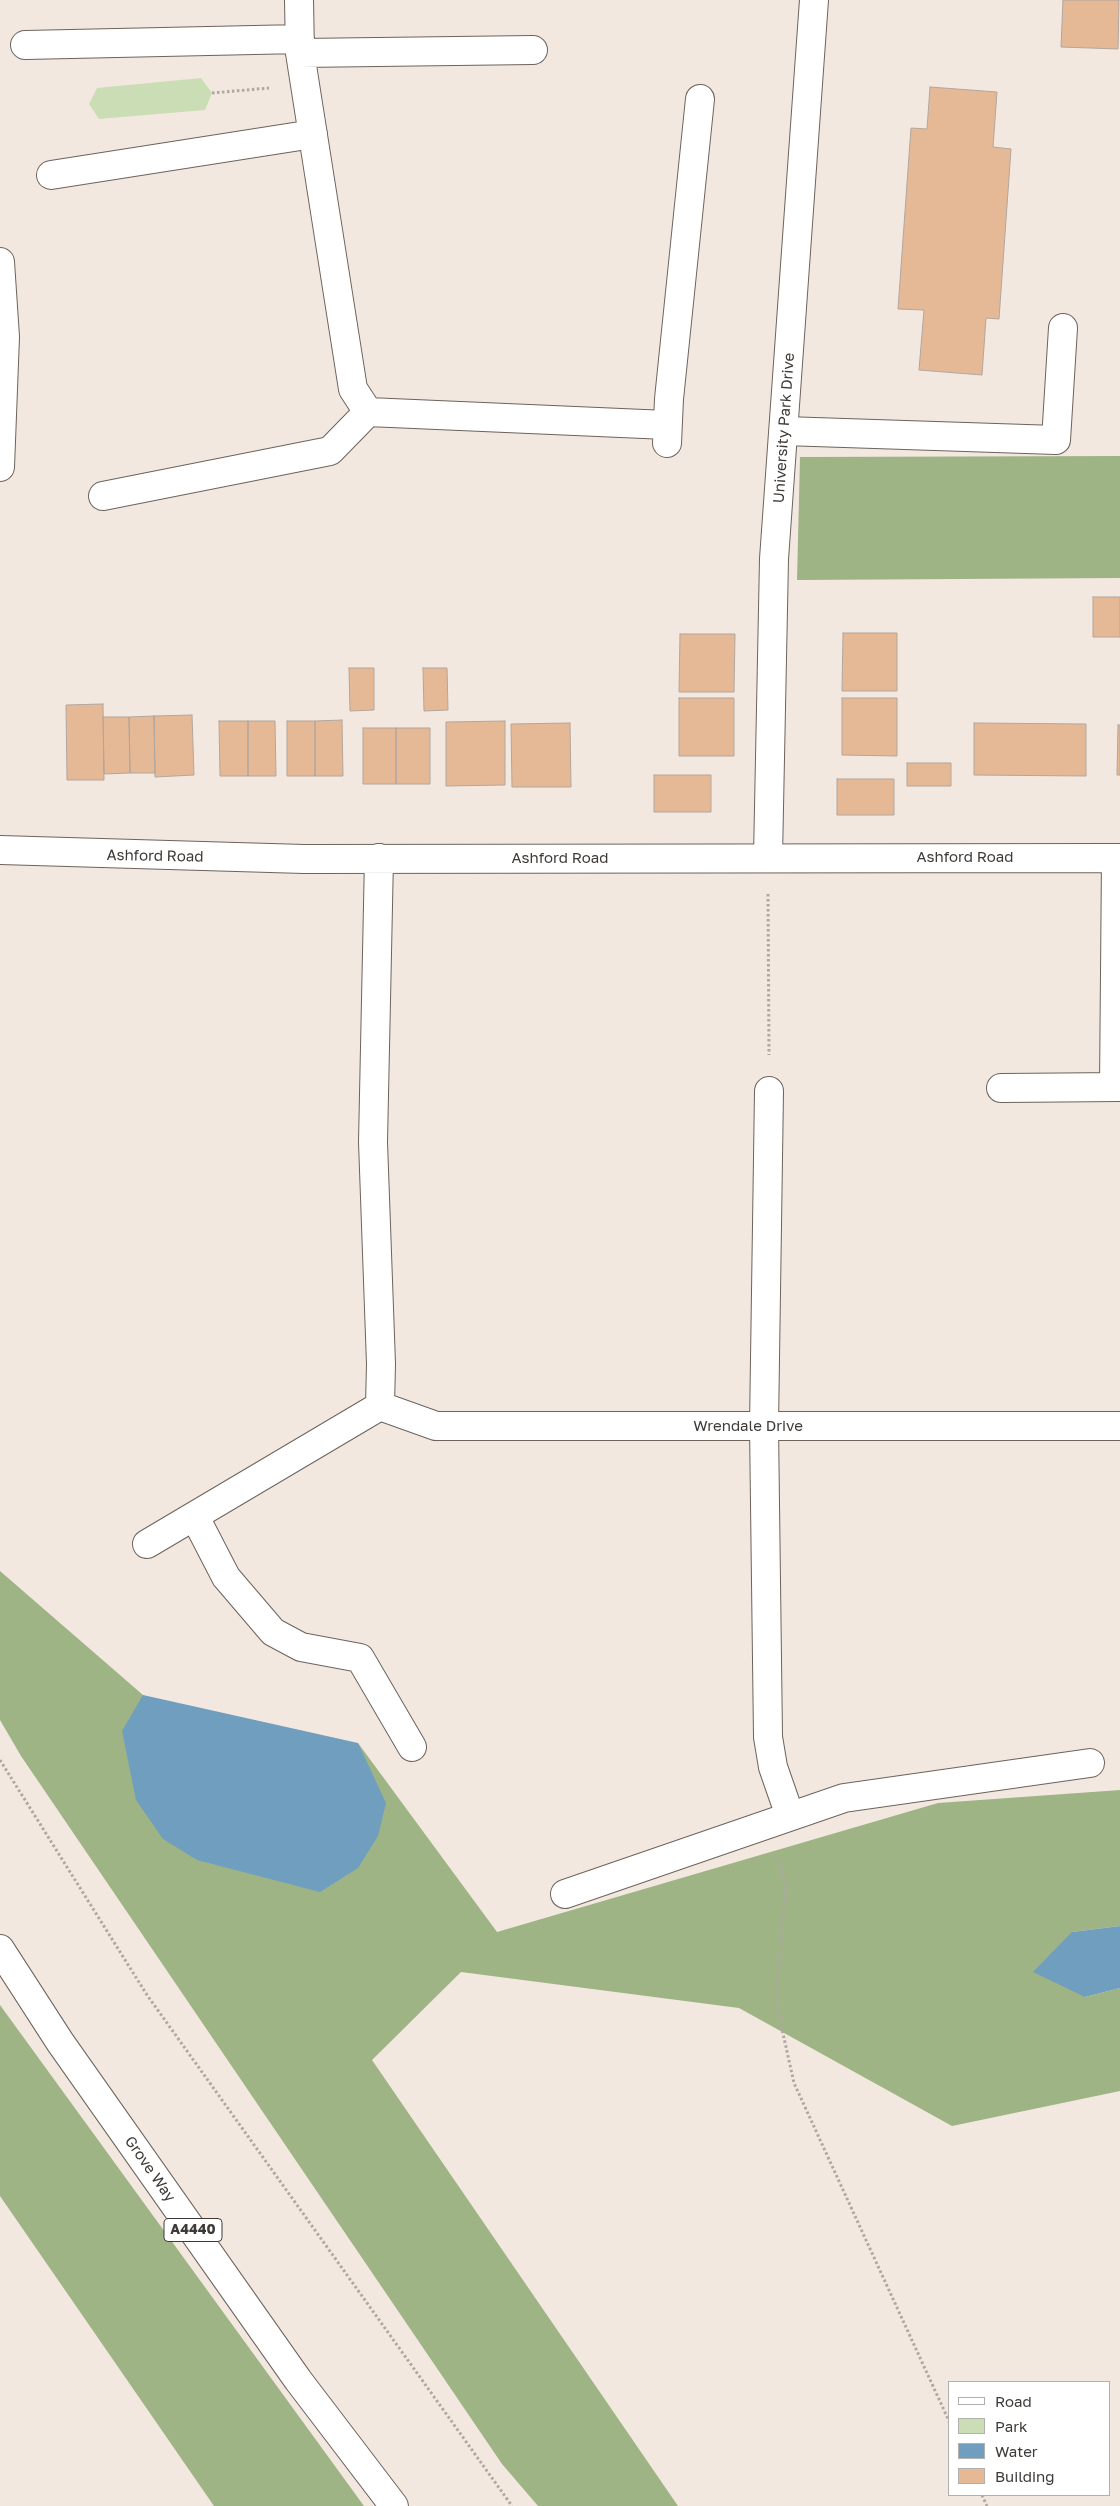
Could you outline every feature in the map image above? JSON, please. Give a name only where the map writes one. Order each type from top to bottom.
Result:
[{"type":"main road","points":[[299,0],[300,46],[305,85],[353,389],[368,412]]},
{"type":"main road","name":"University Park Drive","points":[[768,857],[774,559],[814,0]]},
{"type":"main road","points":[[25,45],[300,46],[533,50]]},
{"type":"main road","points":[[103,496],[330,451],[368,412],[668,423],[700,99]]},
{"type":"main road","points":[[51,175],[313,134]]},
{"type":"main road","points":[[0,262],[5,337],[0,467]]},
{"type":"main road","points":[[784,431],[1056,440],[1063,328]]},
{"type":"main road","name":"Ashford Road","points":[[0,850],[295,859],[1118,858]]},
{"type":"main road","points":[[146,1544],[195,1517],[380,1406],[381,1364],[373,1142],[379,858]]},
{"type":"main road","points":[[1001,1088],[1117,1087],[1118,858]]},
{"type":"main road","points":[[769,1091],[764,1426],[768,1737],[779,1820]]},
{"type":"main road","name":"Wrendale Drive","points":[[380,1406],[436,1426],[1120,1426]]},
{"type":"main road","points":[[195,1517],[226,1577],[273,1632],[300,1647],[360,1658],[412,1747]]},
{"type":"main road","points":[[565,1894],[844,1798],[1090,1763]]},
{"type":"main road","name":"Grove Way","points":[[0,1949],[60,2042],[276,2348],[394,2506]]},
{"type":"path","points":[[212,93],[305,85]]},
{"type":"path","points":[[768,857],[769,1091]]},
{"type":"path","points":[[0,1760],[147,1995],[512,2506]]},
{"type":"path","points":[[779,1820],[786,1884],[776,2002],[794,2083],[948,2419]]},
{"type":"green space","points":[[201,78],[212,93],[205,110],[99,119],[89,104],[97,88]]},
{"type":"green space","points":[[1120,456],[1120,578],[797,580],[800,457]]},
{"type":"green space","points":[[0,1571],[143,1695],[163,1839],[358,1868],[358,1743],[497,1932],[938,1803],[1120,1790],[1120,1926],[1072,1932],[1085,1997],[1120,1988],[1120,2091],[952,2126],[739,2008],[461,1972],[372,2060],[678,2506],[538,2506],[502,2464],[21,1756],[0,1720]]},
{"type":"green space","points":[[0,2005],[364,2506],[214,2506],[0,2196]]},
{"type":"water","points":[[143,1695],[358,1743],[386,1803],[378,1836],[358,1868],[320,1892],[197,1860],[163,1839],[136,1800],[122,1731]]},
{"type":"water","points":[[1120,1926],[1120,1988],[1085,1997],[1033,1972],[1072,1932]]},
{"type":"building","points":[[1063,0],[1119,0],[1118,49],[1061,47]]},
{"type":"building","points":[[930,87],[997,92],[993,147],[1011,149],[999,319],[986,318],[982,375],[919,370],[924,310],[898,309],[911,128],[927,129]]},
{"type":"building","points":[[1093,597],[1120,597],[1120,637],[1093,637]]},
{"type":"building","points":[[843,633],[897,633],[897,691],[842,691]]},
{"type":"building","points":[[680,634],[735,634],[734,692],[679,692]]},
{"type":"building","points":[[349,668],[374,668],[374,710],[350,711]]},
{"type":"building","points":[[423,668],[447,668],[448,710],[424,711]]},
{"type":"building","points":[[679,698],[734,698],[734,756],[679,756]]},
{"type":"building","points":[[842,698],[897,698],[897,756],[842,755]]},
{"type":"building","points":[[103,704],[104,780],[67,780],[66,705]]},
{"type":"building","points":[[192,715],[194,775],[155,777],[154,716]]},
{"type":"building","points":[[154,716],[155,773],[130,773],[129,717]]},
{"type":"building","points":[[103,717],[129,717],[130,773],[104,774]]},
{"type":"building","points":[[342,720],[343,776],[315,776],[315,721]]},
{"type":"building","points":[[219,721],[248,721],[248,776],[220,776]]},
{"type":"building","points":[[248,721],[275,721],[276,776],[248,776]]},
{"type":"building","points":[[287,721],[315,721],[315,776],[287,776]]},
{"type":"building","points":[[505,721],[505,785],[446,786],[446,722]]},
{"type":"building","points":[[570,723],[571,787],[512,787],[511,724]]},
{"type":"building","points":[[974,723],[1086,724],[1086,776],[974,775]]},
{"type":"building","points":[[1118,725],[1120,725],[1120,775],[1117,775]]},
{"type":"building","points":[[363,728],[396,728],[396,784],[363,784]]},
{"type":"building","points":[[396,728],[430,728],[430,784],[396,784]]},
{"type":"building","points":[[907,763],[951,763],[951,786],[907,786]]},
{"type":"building","points":[[654,775],[711,775],[711,812],[654,812]]},
{"type":"building","points":[[837,779],[894,779],[894,815],[837,815]]}]
